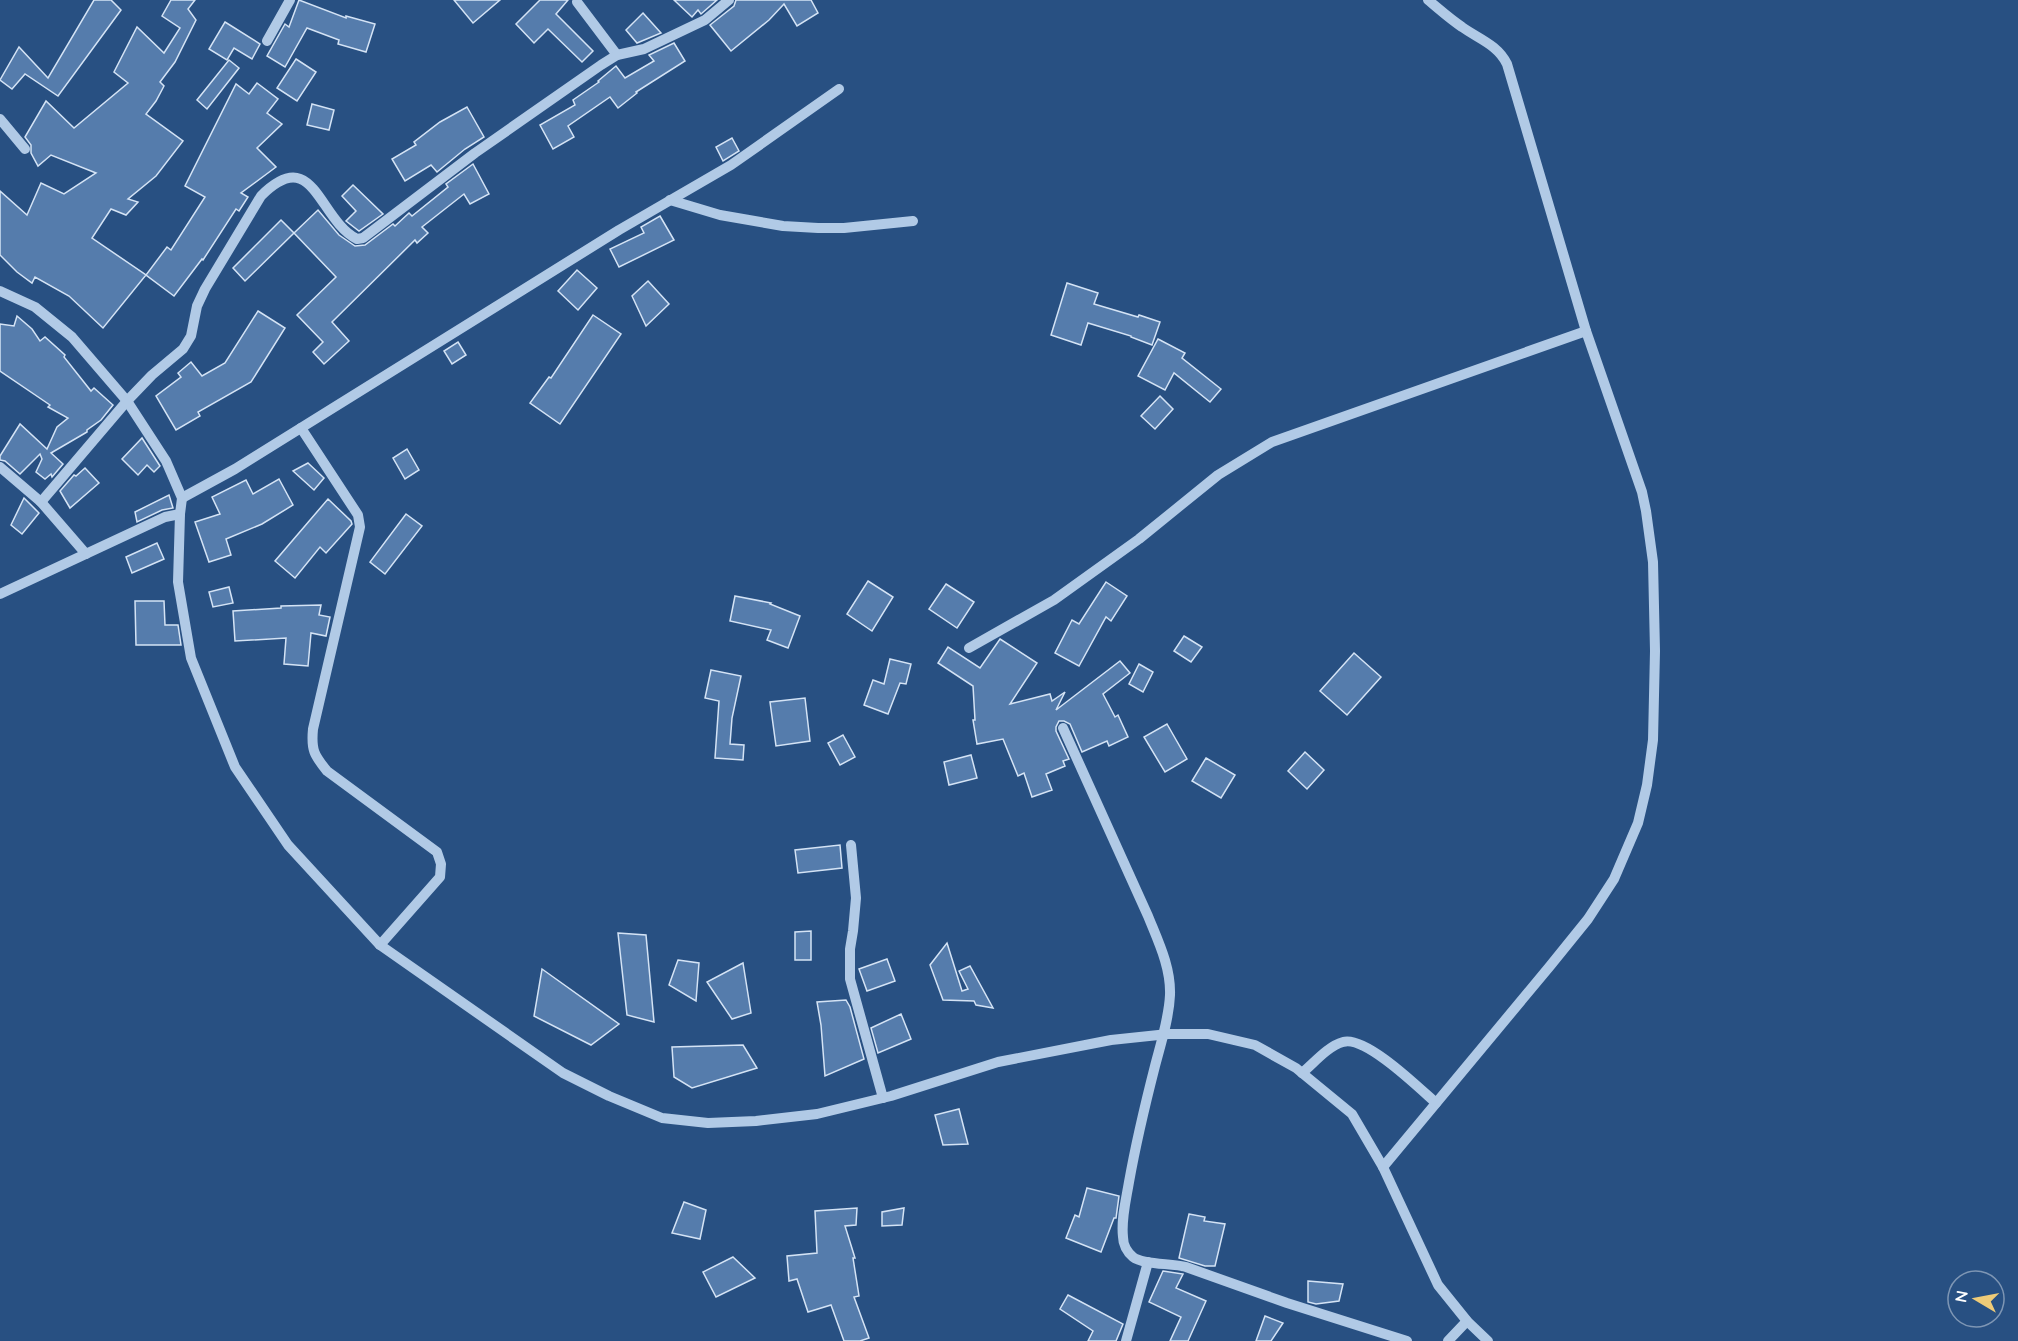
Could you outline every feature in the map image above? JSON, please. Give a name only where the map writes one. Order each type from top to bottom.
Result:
[{"type":"street","points":[[267,40],[290,0]]},
{"type":"street","points":[[41,502],[127,401],[152,375],[183,349],[191,336],[197,306],[205,289],[261,196],[271,186],[282,178],[304,180],[315,190],[346,232],[357,239],[363,238],[484,147],[617,56],[644,49],[705,20],[729,0]]},
{"type":"street","points":[[1383,1167],[1588,919],[1614,879],[1638,823],[1647,784],[1653,740],[1655,673],[1653,562],[1642,492],[1586,331],[1504,58],[1496,48],[1464,28],[1428,0]]},
{"type":"street","points":[[577,2],[617,56]]},
{"type":"street","points":[[182,498],[235,469],[590,248],[731,165],[839,89]]},
{"type":"street","points":[[0,119],[25,149]]},
{"type":"street","points":[[670,200],[720,215],[783,226],[844,228],[913,220]]},
{"type":"street","points":[[0,291],[35,307],[72,337],[127,401],[166,461],[182,498],[178,582],[191,658],[235,767],[288,845],[380,945],[563,1074],[662,1118],[708,1123],[756,1122],[817,1114],[884,1098],[998,1062],[1111,1040],[1208,1034],[1255,1045],[1302,1073],[1352,1113],[1383,1167],[1438,1285],[1467,1321],[1488,1341]]},
{"type":"street","points":[[969,648],[1054,600],[1138,539],[1218,475],[1272,442],[1586,331]]},
{"type":"street","points":[[301,428],[358,515],[360,527],[311,745],[317,759],[327,771],[437,852],[441,864],[440,877],[380,945]]},
{"type":"street","points":[[0,467],[41,502],[86,555]]},
{"type":"street","points":[[0,594],[165,517],[180,514]]},
{"type":"street","points":[[1064,728],[1159,944],[1169,976],[1170,996],[1163,1035],[1136,1144],[1122,1228],[1126,1249],[1134,1258],[1186,1267],[1287,1303],[1407,1341]]},
{"type":"street","points":[[851,845],[856,898],[850,950],[850,979],[884,1098]]},
{"type":"street","points":[[1302,1073],[1337,1045],[1345,1041],[1353,1041],[1377,1053],[1436,1102]]},
{"type":"street","points":[[1126,1341],[1148,1262]]},
{"type":"street","points":[[1448,1341],[1467,1321]]},
{"type":"building","points":[[94,0],[111,0],[121,10],[58,96],[25,74],[12,89],[0,80],[19,47],[48,78]]},
{"type":"building","points":[[171,0],[195,0],[188,9],[196,20],[175,62],[160,82],[164,86],[146,114],[183,141],[156,176],[128,199],[138,202],[126,215],[111,209],[92,238],[146,275],[103,328],[69,296],[35,277],[32,283],[0,255],[0,191],[27,215],[41,183],[64,194],[96,173],[51,155],[38,166],[31,153],[31,145],[25,137],[46,101],[74,128],[128,83],[114,72],[137,27],[164,53],[180,28],[162,16]]},
{"type":"building","points":[[299,0],[346,18],[346,16],[375,24],[366,52],[338,44],[339,40],[307,28],[285,67],[267,56],[285,24],[289,27]]},
{"type":"building","points":[[454,0],[500,0],[473,23]]},
{"type":"building","points":[[540,0],[568,0],[556,14],[593,51],[582,62],[548,29],[534,43],[516,24]]},
{"type":"building","points":[[674,0],[717,0],[701,14],[698,10],[692,17]]},
{"type":"building","points":[[736,0],[811,0],[818,13],[797,26],[784,4],[769,20],[731,51],[710,25],[734,6]]},
{"type":"building","points":[[643,13],[661,33],[637,43],[626,30]]},
{"type":"building","points":[[225,22],[260,44],[252,59],[234,48],[227,60],[209,49]]},
{"type":"building","points":[[674,43],[685,61],[636,92],[618,108],[610,97],[568,126],[574,137],[553,149],[540,125],[575,105],[573,100],[599,82],[616,66],[625,78],[654,61],[649,55]]},
{"type":"building","points":[[296,59],[316,72],[297,101],[277,88]]},
{"type":"building","points":[[229,60],[239,68],[207,109],[197,100]]},
{"type":"building","points":[[257,83],[278,99],[267,113],[282,124],[257,148],[276,167],[241,193],[248,197],[239,211],[236,209],[203,260],[174,296],[146,275],[167,247],[171,250],[205,197],[185,186],[236,84],[249,94]]},
{"type":"building","points":[[312,104],[334,110],[329,130],[307,125]]},
{"type":"building","points":[[467,107],[484,137],[437,172],[431,165],[405,181],[392,159],[416,145],[414,142],[440,122]]},
{"type":"building","points":[[732,138],[739,151],[723,161],[716,147]]},
{"type":"building","points":[[473,164],[489,194],[470,204],[464,194],[422,227],[428,233],[417,243],[415,240],[332,322],[349,341],[324,364],[313,352],[323,342],[297,315],[336,277],[294,233],[318,210],[339,235],[355,246],[365,245],[393,224],[395,226],[409,213],[412,216],[448,187],[446,184]]},
{"type":"building","points":[[353,185],[383,214],[359,231],[346,221],[356,211],[342,196]]},
{"type":"building","points":[[660,216],[674,240],[619,267],[610,249],[644,233],[641,227]]},
{"type":"building","points":[[281,220],[294,233],[245,281],[233,268]]},
{"type":"building","points":[[577,270],[597,288],[578,310],[558,291]]},
{"type":"building","points":[[648,281],[669,304],[646,326],[632,296]]},
{"type":"building","points":[[1067,283],[1098,293],[1094,304],[1160,322],[1152,345],[1088,323],[1081,345],[1051,335]]},
{"type":"building","points":[[258,311],[285,328],[251,382],[198,412],[200,416],[176,430],[156,396],[181,377],[178,373],[191,362],[202,376],[225,363]]},
{"type":"building","points":[[593,315],[621,334],[560,424],[530,403],[549,377],[551,378]]},
{"type":"building","points":[[17,316],[32,329],[40,341],[45,337],[65,355],[64,357],[91,391],[94,388],[113,405],[87,432],[51,453],[63,464],[52,477],[51,474],[45,479],[36,472],[42,459],[40,454],[20,474],[5,461],[0,460],[0,456],[20,424],[47,449],[57,427],[68,418],[48,407],[50,405],[0,371],[0,324],[14,326]]},
{"type":"building","points":[[1158,339],[1185,353],[1182,358],[1221,389],[1210,402],[1174,373],[1165,390],[1138,376]]},
{"type":"building","points":[[458,342],[466,355],[452,364],[444,351]]},
{"type":"building","points":[[1160,396],[1173,409],[1155,429],[1141,416]]},
{"type":"building","points":[[142,438],[160,466],[154,472],[147,465],[138,475],[122,459]]},
{"type":"building","points":[[407,449],[419,470],[405,479],[393,458]]},
{"type":"building","points":[[308,463],[324,478],[314,490],[293,471]]},
{"type":"building","points":[[85,468],[99,483],[70,508],[60,491],[74,475],[76,476]]},
{"type":"building","points":[[279,479],[293,505],[262,524],[226,539],[231,555],[209,562],[195,522],[220,514],[212,497],[246,480],[253,494]]},
{"type":"building","points":[[169,495],[173,508],[162,510],[137,522],[135,512]]},
{"type":"building","points":[[24,498],[39,513],[22,534],[11,525]]},
{"type":"building","points":[[328,499],[352,524],[326,553],[320,547],[295,578],[275,561]]},
{"type":"building","points":[[406,514],[422,526],[385,574],[370,562]]},
{"type":"building","points":[[157,543],[164,559],[132,573],[126,557]]},
{"type":"building","points":[[868,581],[893,597],[872,631],[847,614]]},
{"type":"building","points":[[1106,582],[1127,596],[1111,621],[1106,617],[1079,666],[1055,653],[1072,620],[1079,624]]},
{"type":"building","points":[[946,584],[974,602],[957,628],[929,609]]},
{"type":"building","points":[[229,587],[233,603],[213,607],[209,592]]},
{"type":"building","points":[[735,596],[771,603],[800,616],[788,648],[767,640],[771,630],[730,621]]},
{"type":"building","points":[[135,601],[164,601],[165,625],[178,625],[181,645],[136,645]]},
{"type":"building","points":[[321,605],[319,615],[330,617],[326,636],[311,633],[308,666],[284,664],[286,638],[235,641],[233,611]]},
{"type":"building","points":[[1184,636],[1202,647],[1191,662],[1174,651]]},
{"type":"building","points":[[1000,639],[1037,663],[1010,704],[1050,694],[1052,701],[1065,692],[1056,710],[1120,661],[1130,673],[1103,694],[1115,717],[1118,715],[1128,737],[1109,746],[1107,741],[1082,752],[1070,724],[1059,721],[1056,731],[1069,759],[1063,761],[1065,766],[1046,774],[1052,790],[1032,797],[1024,773],[1018,776],[1003,739],[977,744],[973,720],[975,720],[973,686],[938,663],[948,647],[980,668]]},
{"type":"building","points":[[1354,653],[1381,677],[1347,715],[1320,691]]},
{"type":"building","points":[[890,659],[911,664],[906,684],[900,683],[888,714],[864,705],[873,680],[884,684]]},
{"type":"building","points":[[1139,664],[1153,672],[1143,692],[1129,684]]},
{"type":"building","points":[[711,670],[741,676],[732,718],[730,744],[744,745],[743,760],[715,758],[719,701],[705,698]]},
{"type":"building","points":[[805,698],[810,741],[776,746],[770,702]]},
{"type":"building","points":[[1167,724],[1187,759],[1165,772],[1144,737]]},
{"type":"building","points":[[843,735],[855,757],[840,765],[828,743]]},
{"type":"building","points":[[1305,752],[1324,770],[1307,789],[1288,771]]},
{"type":"building","points":[[971,755],[977,778],[949,785],[944,762]]},
{"type":"building","points":[[1206,758],[1235,775],[1221,798],[1192,781]]},
{"type":"building","points":[[840,845],[842,868],[798,873],[795,850]]},
{"type":"building","points":[[811,931],[811,960],[795,960],[795,932]]},
{"type":"building","points":[[618,933],[646,935],[654,1022],[627,1015]]},
{"type":"building","points":[[947,943],[962,991],[968,989],[959,971],[970,966],[993,1008],[976,1005],[974,1001],[943,1000],[930,965]]},
{"type":"building","points":[[887,959],[895,981],[867,991],[859,969]]},
{"type":"building","points":[[678,960],[699,963],[696,1001],[669,985]]},
{"type":"building","points":[[743,963],[751,1013],[732,1019],[707,982]]},
{"type":"building","points":[[542,969],[619,1024],[591,1045],[534,1016]]},
{"type":"building","points":[[846,1000],[864,1059],[825,1076],[817,1002]]},
{"type":"building","points":[[901,1014],[911,1039],[878,1053],[871,1028]]},
{"type":"building","points":[[743,1045],[757,1068],[692,1088],[674,1077],[672,1047]]},
{"type":"building","points":[[959,1109],[968,1144],[943,1145],[935,1115]]},
{"type":"building","points":[[1087,1188],[1119,1196],[1116,1218],[1114,1218],[1101,1252],[1066,1238],[1075,1215],[1079,1217]]},
{"type":"building","points":[[684,1202],[706,1210],[700,1239],[672,1233]]},
{"type":"building","points":[[857,1208],[856,1225],[845,1226],[855,1258],[853,1258],[859,1296],[854,1297],[869,1338],[860,1341],[844,1341],[831,1305],[808,1312],[797,1279],[789,1281],[787,1256],[817,1253],[815,1211]]},
{"type":"building","points":[[904,1208],[902,1225],[882,1226],[882,1212]]},
{"type":"building","points":[[1189,1214],[1205,1217],[1204,1221],[1225,1224],[1215,1266],[1205,1266],[1179,1258]]},
{"type":"building","points":[[733,1257],[755,1278],[716,1297],[703,1272]]},
{"type":"building","points":[[1163,1271],[1183,1274],[1176,1288],[1206,1301],[1188,1341],[1170,1341],[1181,1317],[1149,1302]]},
{"type":"building","points":[[1308,1281],[1343,1284],[1339,1301],[1316,1304],[1308,1302]]},
{"type":"building","points":[[1068,1295],[1123,1324],[1116,1341],[1088,1341],[1093,1331],[1060,1309]]},
{"type":"building","points":[[1265,1316],[1283,1323],[1271,1341],[1256,1341]]}]
